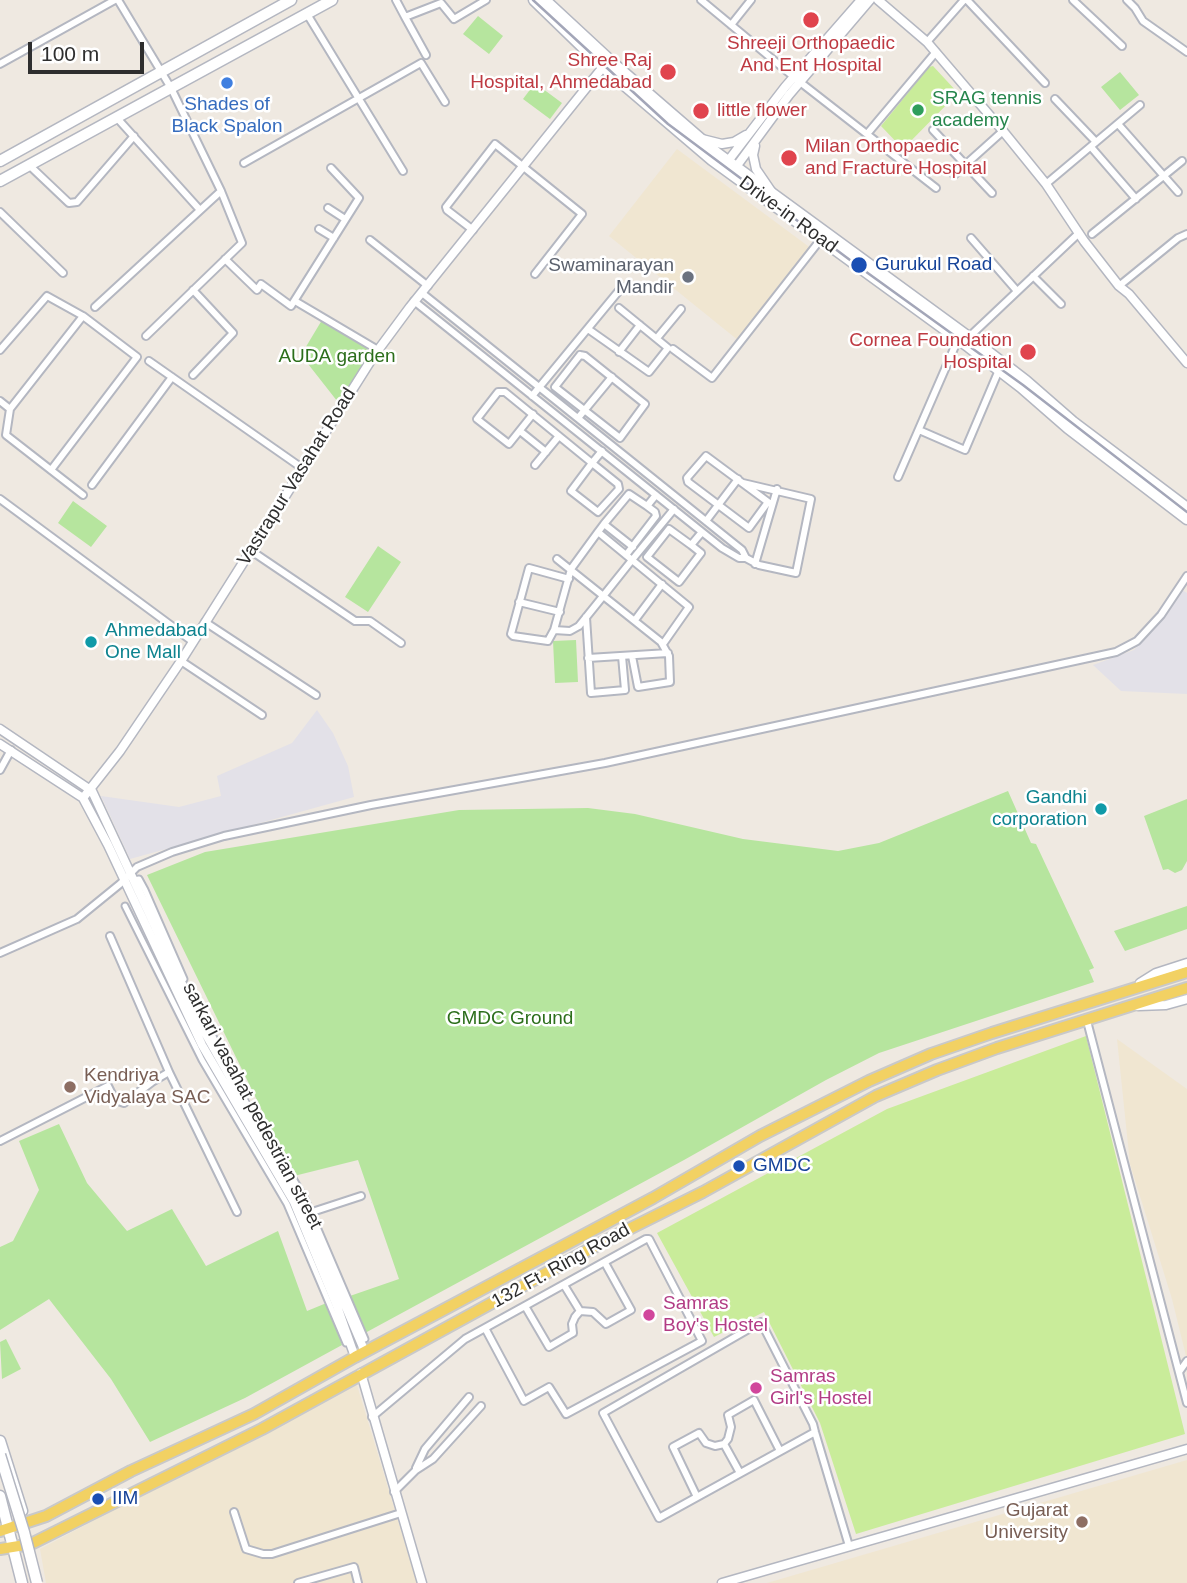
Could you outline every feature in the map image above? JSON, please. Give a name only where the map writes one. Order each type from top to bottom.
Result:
[{"type":"main road","points":[[0,162],[290,0]]},
{"type":"main road","points":[[0,181],[332,0]]},
{"type":"main road","name":"Drive-in Road","points":[[534,0],[603,68],[821,239],[1026,381],[1073,422],[1187,508]]},
{"type":"main road","name":"Drive-in Road","points":[[545,0],[730,168],[774,194],[963,336],[1068,428],[1187,519]]},
{"type":"main road","name":"132 Ft. Ring Road","points":[[4,1529],[46,1516],[131,1471],[241,1420],[653,1198],[760,1136],[869,1081],[979,1037],[1187,972]]},
{"type":"main road","name":"132 Ft. Ring Road","points":[[0,1549],[31,1544],[262,1429],[876,1096],[961,1061],[1187,988]]},
{"type":"main road","points":[[0,1441],[25,1522],[39,1583]]},
{"type":"main road","points":[[0,1455],[39,1583]]},
{"type":"main road","points":[[0,1475],[19,1533],[31,1583]]},
{"type":"main road","points":[[0,1496],[4,1529],[15,1548],[22,1583]]},
{"type":"street","points":[[0,64],[116,0],[171,88],[221,191],[242,243],[146,335]]},
{"type":"street","points":[[396,0],[426,55]]},
{"type":"street","points":[[405,18],[441,3],[454,19],[486,0]]},
{"type":"street","points":[[701,0],[797,80],[936,188]]},
{"type":"street","points":[[731,25],[751,0]]},
{"type":"street","points":[[730,168],[861,0]]},
{"type":"street","points":[[797,80],[870,0]]},
{"type":"street","points":[[878,0],[936,52],[1046,184],[1119,286],[1129,294],[1187,363]]},
{"type":"street","points":[[927,42],[965,0],[1045,83]]},
{"type":"street","points":[[1127,0],[1143,21],[1187,52]]},
{"type":"street","points":[[1077,1],[1122,46]]},
{"type":"street","points":[[307,14],[403,171]]},
{"type":"street","points":[[867,134],[936,52]]},
{"type":"street","points":[[244,163],[421,63],[445,102]]},
{"type":"street","name":"Vastrapur Vasahat Road","points":[[83,798],[120,751],[181,661],[378,350],[603,68]]},
{"type":"street","points":[[1055,99],[1136,199]]},
{"type":"street","points":[[1046,184],[1140,105]]},
{"type":"street","points":[[117,118],[200,210]]},
{"type":"street","points":[[1118,124],[1178,192]]},
{"type":"street","points":[[933,130],[992,193]]},
{"type":"street","points":[[954,175],[1003,131]]},
{"type":"street","points":[[29,165],[69,203],[77,202],[134,136]]},
{"type":"street","points":[[699,138],[722,144],[753,137]]},
{"type":"street","points":[[753,137],[756,169],[774,194]]},
{"type":"street","points":[[473,230],[447,210],[446,206],[491,146],[499,145],[582,214],[535,274]]},
{"type":"street","points":[[1092,234],[1182,162]]},
{"type":"street","points":[[225,259],[257,290],[261,284],[291,306],[359,198],[331,168]]},
{"type":"street","points":[[95,307],[221,191]]},
{"type":"street","points":[[328,208],[345,219]]},
{"type":"street","points":[[0,212],[63,273]]},
{"type":"street","points":[[319,229],[334,238]]},
{"type":"street","points":[[898,477],[963,336],[1017,291],[1079,233]]},
{"type":"street","points":[[1119,286],[1178,238],[1187,234]]},
{"type":"street","points":[[971,238],[1017,291]]},
{"type":"street","points":[[673,349],[712,378],[821,239]]},
{"type":"street","points":[[370,240],[540,387],[743,550],[746,558]]},
{"type":"street","points":[[1033,276],[1062,304]]},
{"type":"street","points":[[532,396],[622,287]]},
{"type":"street","points":[[193,290],[233,333],[193,375]]},
{"type":"street","points":[[0,350],[47,296],[83,316],[137,357],[51,470]]},
{"type":"street","points":[[295,301],[378,350]]},
{"type":"street","points":[[414,302],[739,558],[797,572],[813,501],[807,496],[741,481]]},
{"type":"street","points":[[588,329],[649,372],[668,349],[619,308]]},
{"type":"street","points":[[657,338],[681,309]]},
{"type":"street","points":[[83,316],[10,409],[6,435],[83,495]]},
{"type":"street","points":[[619,352],[640,326]]},
{"type":"street","points":[[580,355],[585,356],[645,404],[620,438],[584,411],[557,389],[556,384],[580,355]]},
{"type":"street","points":[[149,361],[302,468]]},
{"type":"street","points":[[919,429],[965,450],[999,370]]},
{"type":"street","points":[[92,485],[172,377]]},
{"type":"street","points":[[578,418],[612,377]]},
{"type":"street","points":[[533,414],[511,443],[507,444],[478,421],[478,417],[500,391],[505,392],[533,414],[592,463],[619,486],[618,492],[600,512],[571,491],[592,463],[601,451]]},
{"type":"street","points":[[0,401],[10,409]]},
{"type":"street","points":[[520,431],[546,452]]},
{"type":"street","points":[[607,442],[613,434]]},
{"type":"street","points":[[536,465],[559,436]]},
{"type":"street","points":[[704,457],[711,458],[768,502],[749,528],[718,505],[687,480],[704,457]]},
{"type":"street","points":[[706,521],[741,481]]},
{"type":"street","points":[[755,564],[777,489]]},
{"type":"street","points":[[569,579],[528,568],[511,635],[548,641],[554,630],[569,579],[571,569],[627,495],[632,495],[655,512],[656,516],[633,547],[629,558]]},
{"type":"street","points":[[647,506],[656,495]]},
{"type":"street","points":[[0,499],[192,641]]},
{"type":"street","points":[[554,630],[573,630],[586,617],[629,558],[674,509]]},
{"type":"street","points":[[604,524],[633,547]]},
{"type":"street","points":[[679,582],[701,554],[669,529],[647,556],[679,582],[683,589],[679,598]]},
{"type":"street","points":[[691,545],[702,531]]},
{"type":"street","points":[[598,532],[688,606],[689,610],[663,644]]},
{"type":"street","points":[[250,550],[355,621],[370,621],[401,643]]},
{"type":"street","points":[[558,559],[663,644],[668,653],[670,682],[640,688],[632,656]]},
{"type":"street","points":[[0,953],[77,919],[129,878],[137,867],[155,858],[224,836],[371,805],[605,763],[1116,652],[1137,641],[1161,615],[1187,576]]},
{"type":"street","points":[[635,620],[662,584]]},
{"type":"street","points":[[519,602],[559,612]]},
{"type":"street","points":[[586,617],[590,691],[593,694],[625,690],[622,656]]},
{"type":"street","points":[[205,622],[316,695]]},
{"type":"street","points":[[588,658],[668,653]]},
{"type":"street","points":[[181,661],[262,715]]},
{"type":"street","points":[[0,729],[90,790],[202,1045],[294,1202],[360,1354]]},
{"type":"street","points":[[0,744],[83,798],[129,878],[204,1031],[309,1213],[360,1354]]},
{"type":"street","points":[[0,770],[11,750]]},
{"type":"street","points":[[125,906],[202,1060],[287,1204],[346,1343]]},
{"type":"street","points":[[110,936],[169,1072],[236,1212]]},
{"type":"street","points":[[1129,991],[1156,974],[1187,963]]},
{"type":"street","points":[[1132,1006],[1166,1005],[1187,999]]},
{"type":"street","points":[[1087,1021],[1187,1403]]},
{"type":"street","points":[[0,1141],[108,1086],[115,1100],[124,1103],[169,1072]]},
{"type":"street","points":[[309,1213],[361,1196]]},
{"type":"street","name":"sarkari vasahat pedestrian street","points":[[309,1213],[365,1339]]},
{"type":"street","points":[[372,1417],[465,1339],[646,1239],[649,1239],[702,1341],[566,1414],[549,1387],[524,1401],[485,1328]]},
{"type":"street","points":[[580,1311],[593,1312],[606,1324],[631,1310],[605,1263]]},
{"type":"street","points":[[564,1285],[580,1311]]},
{"type":"street","points":[[525,1306],[549,1347],[573,1333],[572,1324],[580,1311]]},
{"type":"street","points":[[815,1432],[659,1518],[603,1413],[761,1322],[815,1432],[849,1546]]},
{"type":"street","points":[[1180,1372],[1187,1361]]},
{"type":"street","points":[[361,1373],[422,1583]]},
{"type":"street","points":[[416,1469],[425,1449],[469,1397]]},
{"type":"street","points":[[697,1497],[673,1447],[699,1433],[706,1443],[715,1446],[724,1444],[731,1427],[728,1415],[754,1400],[780,1451]]},
{"type":"street","points":[[394,1492],[416,1469],[433,1459],[481,1406]]},
{"type":"street","points":[[724,1444],[740,1473]]},
{"type":"street","points":[[722,1583],[1187,1449]]},
{"type":"street","points":[[233,1512],[246,1549],[263,1555],[401,1513]]},
{"type":"street","points":[[298,1583],[354,1567],[358,1583]]},
{"type":"shaded area","points":[[677,149],[812,249],[739,341],[609,236]]},
{"type":"shaded area","points":[[1182,590],[1187,593],[1187,694],[1121,691],[1093,665],[1134,650]]},
{"type":"shaded area","points":[[317,710],[333,733],[348,766],[354,797],[130,859],[101,796],[179,807],[221,796],[217,776],[292,743]]},
{"type":"shaded area","points":[[1117,1039],[1187,1089],[1187,1360],[1172,1299],[1130,1164]]},
{"type":"shaded area","points":[[356,1382],[417,1583],[46,1583],[40,1549]]},
{"type":"shaded area","name":"Gujarat University","points":[[1187,1460],[1187,1583],[767,1583]]},
{"type":"green space","points":[[478,16],[503,36],[489,54],[463,34]]},
{"type":"green space","name":"SRAG tennis academy","points":[[933,66],[958,93],[903,149],[881,126],[929,67]]},
{"type":"green space","points":[[1120,72],[1139,95],[1120,110],[1101,87]]},
{"type":"green space","points":[[535,83],[562,103],[550,119],[523,99]]},
{"type":"green space","name":"AUDA garden","points":[[322,320],[374,345],[341,406],[301,355]]},
{"type":"green space","points":[[73,501],[107,526],[91,547],[58,523]]},
{"type":"green space","points":[[378,546],[401,562],[368,612],[345,597]]},
{"type":"green space","points":[[576,640],[578,682],[555,683],[553,641]]},
{"type":"green space","name":"GMDC Ground","points":[[1008,791],[1094,968],[1089,970],[1094,982],[879,1053],[365,1333],[347,1297],[399,1279],[358,1160],[294,1176],[147,875],[205,852],[459,810],[588,808],[635,814],[743,839],[838,851],[879,843]]},
{"type":"green space","points":[[1187,799],[1187,861],[1182,870],[1175,873],[1168,869],[1163,870],[1144,816]]},
{"type":"green space","points":[[1187,906],[1187,929],[1125,951],[1114,931]]},
{"type":"green space","points":[[1086,1036],[1185,1434],[856,1534],[820,1423],[764,1312],[714,1337],[657,1233],[887,1109]]},
{"type":"green space","points":[[59,1124],[87,1183],[127,1231],[172,1209],[206,1266],[278,1231],[307,1311],[329,1302],[342,1345],[245,1398],[150,1442],[111,1379],[49,1299],[0,1330],[0,1247],[13,1241],[39,1190],[19,1141]]},
{"type":"green space","points":[[6,1339],[21,1369],[2,1379],[0,1342]]},
{"type":"railway","points":[[533,0],[668,124],[1023,385],[1187,512]]},
{"type":"place","name":"Shreeji Orthopaedic And Ent Hospital","points":[[811,20]]},
{"type":"place","name":"Shree Raj Hospital, Ahmedabad","points":[[668,72]]},
{"type":"place","name":"Shades of Black Spalon","points":[[227,83]]},
{"type":"place","name":"SRAG tennis academy","points":[[918,110]]},
{"type":"place","name":"little flower","points":[[701,111]]},
{"type":"place","name":"Milan Orthopaedic and Fracture Hospital","points":[[789,158]]},
{"type":"place","name":"Gurukul Road","points":[[859,265]]},
{"type":"place","name":"Swaminarayan Mandir","points":[[688,277]]},
{"type":"place","name":"Cornea Foundation Hospital","points":[[1028,352]]},
{"type":"place","name":"Ahmedabad One Mall","points":[[91,642]]},
{"type":"place","name":"Gandhi corporation","points":[[1101,809]]},
{"type":"place","name":"Kendriya Vidyalaya SAC","points":[[70,1087]]},
{"type":"place","name":"GMDC","points":[[739,1166]]},
{"type":"place","name":"Samras Boy's Hostel","points":[[649,1315]]},
{"type":"place","name":"Samras Girl's Hostel","points":[[756,1388]]},
{"type":"place","name":"IIM","points":[[98,1499]]},
{"type":"place","name":"Gujarat University","points":[[1082,1522]]}]
